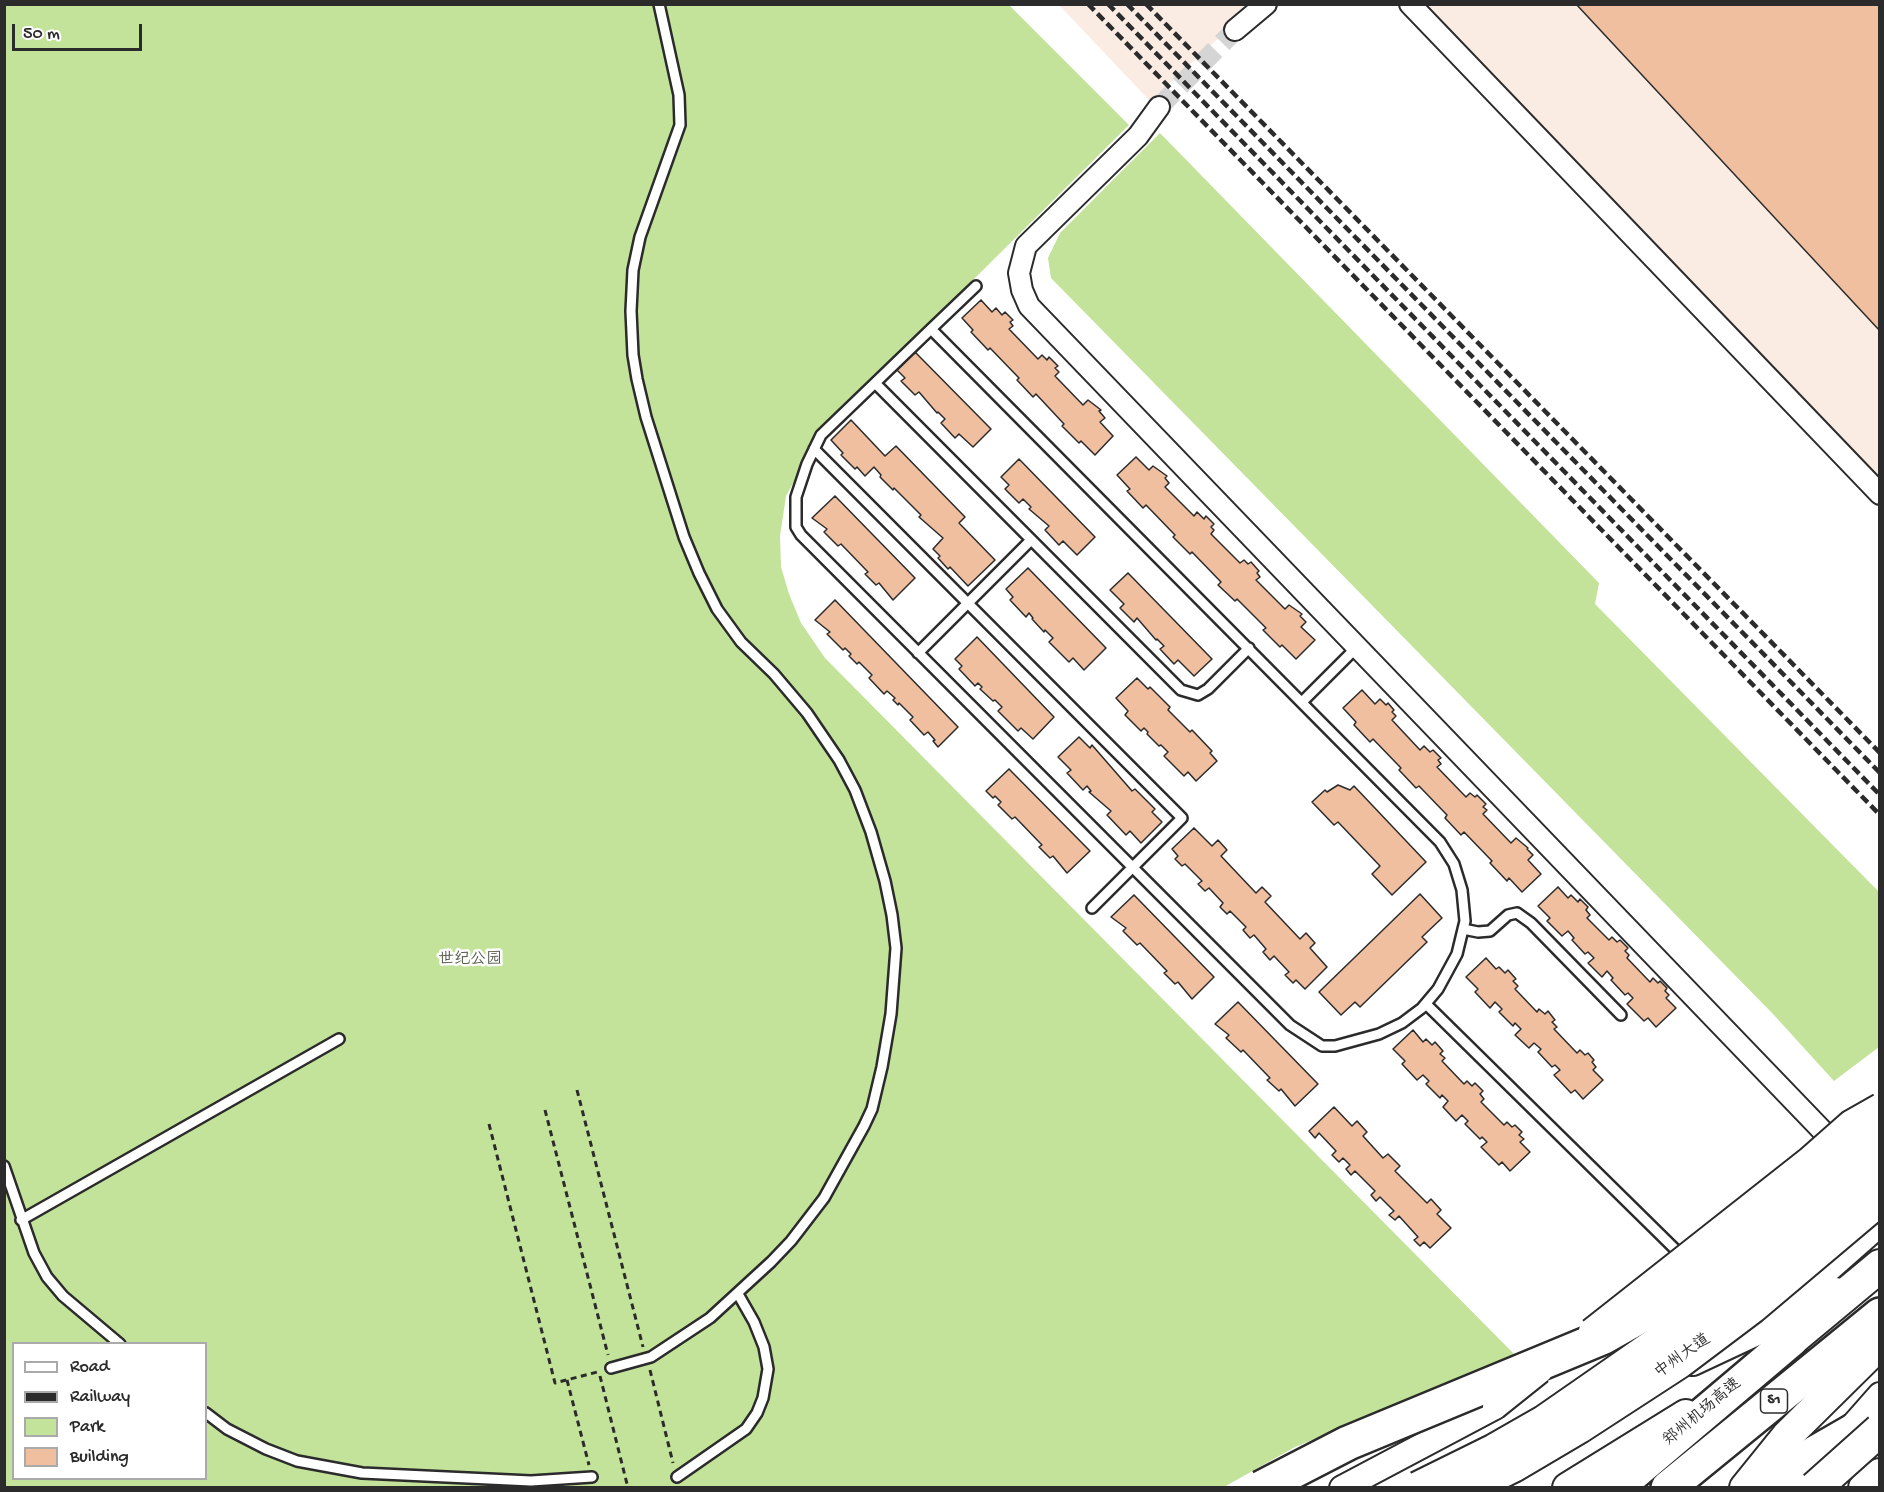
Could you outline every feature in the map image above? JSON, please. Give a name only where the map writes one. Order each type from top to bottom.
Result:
[{"type":"highway","points":[[1261,1488],[1348,1443],[1604,1337],[1634,1320],[1697,1282],[1725,1261],[1880,1129]]},
{"type":"highway","points":[[1418,1488],[1495,1450],[1544,1422],[1652,1347],[1726,1292],[1880,1160]]},
{"type":"highway","name":"中州大道","points":[[1468,1488],[1513,1466],[1560,1438],[1679,1362],[1752,1307],[1880,1199]]},
{"type":"highway","points":[[1791,1340],[1877,1268]]},
{"type":"highway","name":"S1","points":[[1668,1488],[1880,1315]]},
{"type":"highway","name":"郑州机场高速","points":[[1616,1488],[1791,1340]]},
{"type":"highway","points":[[1815,1488],[1865,1429]]},
{"type":"highway","points":[[1865,1488],[1880,1475]]},
{"type":"main road","points":[[1568,1488],[1688,1414],[1791,1340]]},
{"type":"main road","points":[[1747,1488],[1787,1436],[1880,1344]]},
{"type":"main road","points":[[1747,1488],[1865,1429],[1880,1412]]},
{"type":"street","points":[[1235,30],[1266,4]]},
{"type":"street","points":[[1410,4],[1880,494]]},
{"type":"street","points":[[1159,107],[1138,136],[1026,246],[1019,273],[1022,290],[1029,306],[1880,1190]]},
{"type":"street","points":[[1342,1488],[1495,1407],[1808,1160],[1850,1123],[1880,1106]]},
{"type":"street","points":[[1757,1333],[1880,1224]]},
{"type":"street","points":[[1409,1488],[1520,1444],[1757,1333],[1877,1268]]},
{"type":"street","points":[[1790,1488],[1865,1429],[1880,1395]]},
{"type":"street","points":[[1799,1488],[1815,1476],[1880,1447]]},
{"type":"lane","points":[[611,1368],[646,1358],[691,1332],[738,1294],[778,1255],[808,1221],[840,1172],[872,1109],[884,1056],[894,979],[895,940],[885,881],[871,832],[855,790],[839,760],[807,713],[779,680],[741,642],[717,609],[684,537],[646,417],[633,355],[631,311],[633,270],[640,237],[680,125],[679,95],[659,4]]},
{"type":"lane","points":[[931,329],[1440,842],[1454,864],[1462,890],[1465,921],[1457,954],[1438,989],[1426,1004],[1402,1023],[1379,1034],[1353,1042],[1322,1046],[1290,1025],[918,653],[796,527],[796,497],[807,464],[821,435],[931,329],[976,286]]},
{"type":"lane","points":[[875,383],[1181,690],[1198,695],[1208,689],[1249,648]]},
{"type":"lane","points":[[814,449],[1182,818],[1092,908]]},
{"type":"lane","points":[[918,653],[1031,540]]},
{"type":"lane","points":[[1302,702],[1357,647]]},
{"type":"lane","points":[[1462,929],[1478,932],[1490,931],[1508,915],[1517,913],[1531,923],[1621,1015]]},
{"type":"lane","points":[[1426,1004],[1709,1283]]},
{"type":"lane","points":[[21,1220],[339,1039]]},
{"type":"lane","points":[[4,1166],[34,1253],[52,1283],[63,1296],[118,1342]]},
{"type":"lane","points":[[1718,1291],[1726,1299]]},
{"type":"lane","points":[[677,1477],[746,1428],[757,1413],[763,1398],[768,1369],[764,1347],[754,1322],[738,1294]]},
{"type":"lane","points":[[1734,1308],[1757,1333]]},
{"type":"lane","points":[[207,1414],[227,1429],[266,1449],[297,1461],[362,1473],[531,1481],[592,1477]]},
{"type":"path","points":[[578,1090],[677,1477]]},
{"type":"path","points":[[489,1124],[555,1383],[567,1380],[611,1368],[545,1110]]},
{"type":"path","points":[[598,1372],[628,1488]]},
{"type":"path","points":[[567,1380],[592,1477]]},
{"type":"shaded area","points":[[1059,5],[1255,5],[1150,101]]},
{"type":"shaded area","points":[[1426,5],[1879,5],[1879,482]]},
{"type":"green space","name":"世纪公园","points":[[5,5],[1009,5],[1129,125],[824,428],[786,496],[780,536],[781,567],[801,623],[825,658],[1517,1357],[1295,1447],[1224,1487],[5,1488]]},
{"type":"green space","points":[[1160,133],[1599,583],[1595,604],[1879,892],[1879,1047],[1834,1081],[1773,1014],[1051,278],[1048,258],[1060,233]]},
{"type":"building","points":[[1576,4],[1880,4],[1880,331]]},
{"type":"building","points":[[981,300],[992,312],[996,308],[1002,315],[1005,312],[1013,320],[1010,322],[1013,326],[1009,329],[1038,359],[1042,355],[1047,360],[1049,357],[1058,366],[1055,368],[1059,372],[1055,376],[1083,405],[1088,400],[1101,410],[1099,411],[1105,418],[1100,422],[1113,436],[1095,455],[1081,441],[1079,443],[1036,394],[1033,397],[1017,380],[1019,378],[971,332],[973,330],[962,318]]},
{"type":"building","points":[[915,352],[991,429],[973,447],[959,434],[955,438],[941,423],[945,419],[919,392],[915,395],[901,381],[905,378],[897,370]]},
{"type":"building","points":[[851,420],[885,456],[896,446],[965,517],[959,523],[995,560],[968,586],[938,558],[940,556],[933,549],[943,538],[919,517],[921,515],[880,477],[881,475],[874,467],[865,476],[841,455],[843,453],[831,440]]},
{"type":"building","points":[[1136,457],[1149,470],[1153,466],[1167,476],[1165,478],[1169,483],[1165,487],[1194,516],[1197,512],[1204,519],[1206,516],[1214,524],[1211,527],[1214,530],[1211,534],[1240,563],[1244,560],[1248,564],[1251,562],[1259,571],[1257,573],[1260,577],[1256,580],[1285,609],[1289,605],[1302,614],[1300,616],[1306,622],[1301,627],[1315,640],[1296,659],[1263,630],[1266,628],[1237,599],[1235,601],[1218,585],[1221,582],[1192,552],[1190,554],[1173,537],[1175,535],[1146,505],[1143,508],[1127,491],[1130,489],[1117,475]]},
{"type":"building","points":[[1019,459],[1095,537],[1077,555],[1063,541],[1059,545],[1045,530],[1049,526],[1029,509],[1031,507],[1023,499],[1019,503],[1005,489],[1009,485],[1001,477]]},
{"type":"building","points":[[835,496],[915,578],[893,600],[879,583],[876,585],[865,574],[868,572],[841,544],[838,546],[824,532],[827,529],[812,518]]},
{"type":"building","points":[[1028,568],[1106,648],[1084,670],[1073,658],[1069,662],[1049,642],[1053,638],[1045,630],[1044,632],[1029,613],[1026,617],[1010,600],[1013,597],[1006,589]]},
{"type":"building","points":[[1128,573],[1212,659],[1194,676],[1178,660],[1174,664],[1160,649],[1164,646],[1137,618],[1134,622],[1120,608],[1124,604],[1110,590]]},
{"type":"building","points":[[835,600],[958,727],[938,747],[928,732],[924,735],[910,720],[913,717],[893,700],[895,698],[887,691],[884,694],[869,678],[872,675],[859,662],[857,664],[845,648],[843,650],[827,634],[830,632],[815,620]]},
{"type":"building","points":[[977,637],[1054,717],[1033,739],[1021,728],[1018,731],[998,711],[1002,707],[980,689],[982,687],[978,683],[975,686],[959,669],[962,666],[955,659]]},
{"type":"building","points":[[1137,678],[1148,689],[1150,687],[1170,707],[1168,710],[1212,751],[1210,753],[1217,761],[1196,781],[1188,772],[1184,776],[1164,756],[1168,752],[1147,734],[1144,728],[1141,731],[1125,715],[1128,711],[1116,698]]},
{"type":"building","points":[[1362,690],[1375,704],[1380,699],[1386,705],[1388,703],[1396,716],[1392,720],[1420,750],[1424,746],[1430,752],[1433,750],[1441,758],[1438,760],[1441,764],[1437,767],[1466,797],[1470,793],[1475,797],[1477,795],[1486,804],[1483,807],[1487,810],[1483,814],[1511,843],[1516,838],[1528,848],[1533,855],[1528,860],[1541,874],[1522,892],[1509,878],[1507,881],[1490,863],[1492,861],[1464,832],[1461,835],[1445,818],[1447,815],[1419,786],[1416,788],[1399,770],[1401,768],[1373,739],[1370,742],[1354,725],[1356,722],[1343,708]]},
{"type":"building","points":[[1079,737],[1090,748],[1092,745],[1132,791],[1135,789],[1155,809],[1152,812],[1162,822],[1141,843],[1130,831],[1126,835],[1107,815],[1111,811],[1089,792],[1091,791],[1087,786],[1083,790],[1067,773],[1071,770],[1058,757]]},
{"type":"building","points":[[1009,769],[1090,851],[1067,873],[1053,856],[1050,858],[1039,847],[1042,845],[1015,817],[1012,819],[998,805],[1001,802],[986,791]]},
{"type":"building","points":[[1338,785],[1350,790],[1354,786],[1426,862],[1392,895],[1372,874],[1380,866],[1338,822],[1334,825],[1312,802],[1325,790],[1327,792]]},
{"type":"building","points":[[1194,828],[1212,846],[1218,840],[1227,850],[1221,856],[1256,893],[1262,887],[1271,896],[1265,902],[1300,939],[1306,933],[1315,943],[1310,948],[1327,967],[1305,989],[1296,980],[1293,983],[1285,975],[1289,972],[1274,956],[1270,960],[1263,952],[1266,949],[1254,935],[1250,938],[1243,930],[1246,927],[1230,911],[1227,914],[1220,907],[1223,903],[1209,888],[1205,891],[1198,884],[1202,881],[1185,864],[1182,866],[1175,859],[1178,856],[1172,849]]},
{"type":"building","points":[[1558,887],[1568,898],[1571,895],[1578,902],[1580,899],[1588,907],[1586,910],[1590,915],[1587,918],[1609,940],[1612,937],[1617,942],[1620,940],[1628,948],[1625,951],[1629,955],[1627,958],[1650,982],[1653,978],[1667,988],[1665,991],[1669,995],[1666,998],[1676,1008],[1656,1027],[1648,1018],[1644,1021],[1627,1004],[1633,998],[1628,993],[1625,995],[1611,980],[1613,978],[1607,971],[1602,977],[1588,963],[1594,958],[1588,952],[1585,954],[1572,940],[1574,938],[1568,931],[1562,936],[1547,921],[1550,918],[1538,906]]},
{"type":"building","points":[[1420,894],[1442,918],[1422,937],[1427,942],[1360,1007],[1355,1002],[1341,1015],[1319,992]]},
{"type":"building","points":[[1134,895],[1214,977],[1192,999],[1178,982],[1175,984],[1164,973],[1167,971],[1140,943],[1137,945],[1123,931],[1126,928],[1111,917]]},
{"type":"building","points":[[1486,958],[1496,969],[1499,967],[1505,973],[1508,970],[1516,979],[1513,981],[1518,986],[1515,989],[1537,1012],[1539,1009],[1545,1014],[1548,1011],[1555,1020],[1552,1022],[1557,1027],[1554,1029],[1577,1053],[1580,1050],[1585,1055],[1588,1053],[1594,1060],[1592,1062],[1596,1067],[1593,1070],[1603,1080],[1583,1099],[1575,1090],[1571,1093],[1554,1075],[1560,1070],[1555,1065],[1552,1067],[1538,1052],[1541,1049],[1534,1043],[1529,1048],[1515,1035],[1521,1029],[1515,1023],[1513,1026],[1499,1012],[1502,1009],[1495,1002],[1490,1008],[1475,992],[1478,989],[1466,977]]},
{"type":"building","points":[[1238,1002],[1318,1084],[1295,1106],[1281,1089],[1279,1091],[1267,1080],[1270,1078],[1243,1050],[1241,1052],[1226,1038],[1229,1035],[1215,1024]]},
{"type":"building","points":[[1413,1030],[1423,1042],[1426,1039],[1432,1045],[1435,1042],[1443,1051],[1440,1054],[1445,1058],[1442,1061],[1464,1084],[1467,1081],[1472,1086],[1475,1083],[1483,1091],[1480,1094],[1484,1099],[1481,1102],[1504,1125],[1507,1122],[1512,1127],[1515,1125],[1522,1132],[1519,1135],[1524,1139],[1520,1142],[1530,1152],[1510,1171],[1502,1162],[1499,1165],[1481,1147],[1487,1142],[1482,1137],[1480,1139],[1465,1124],[1468,1121],[1462,1115],[1456,1121],[1443,1107],[1448,1101],[1442,1095],[1440,1098],[1426,1084],[1429,1081],[1423,1075],[1417,1080],[1402,1064],[1405,1061],[1393,1049]]},
{"type":"building","points":[[1334,1107],[1352,1126],[1357,1121],[1367,1132],[1363,1136],[1383,1158],[1388,1154],[1400,1166],[1395,1171],[1427,1203],[1431,1199],[1441,1210],[1437,1214],[1451,1228],[1430,1248],[1424,1242],[1420,1246],[1414,1240],[1418,1237],[1399,1216],[1395,1220],[1389,1215],[1394,1211],[1380,1197],[1376,1201],[1371,1195],[1375,1191],[1355,1171],[1351,1175],[1346,1169],[1350,1165],[1343,1158],[1339,1162],[1332,1155],[1336,1151],[1319,1133],[1315,1138],[1309,1131]]},
{"type":"tunnel","points":[[1159,107],[1235,30]]},
{"type":"railway","points":[[1088,4],[1880,815]]},
{"type":"railway","points":[[1108,4],[1880,795]]},
{"type":"railway","points":[[1127,4],[1880,773]]},
{"type":"railway","points":[[1146,4],[1880,753]]}]
